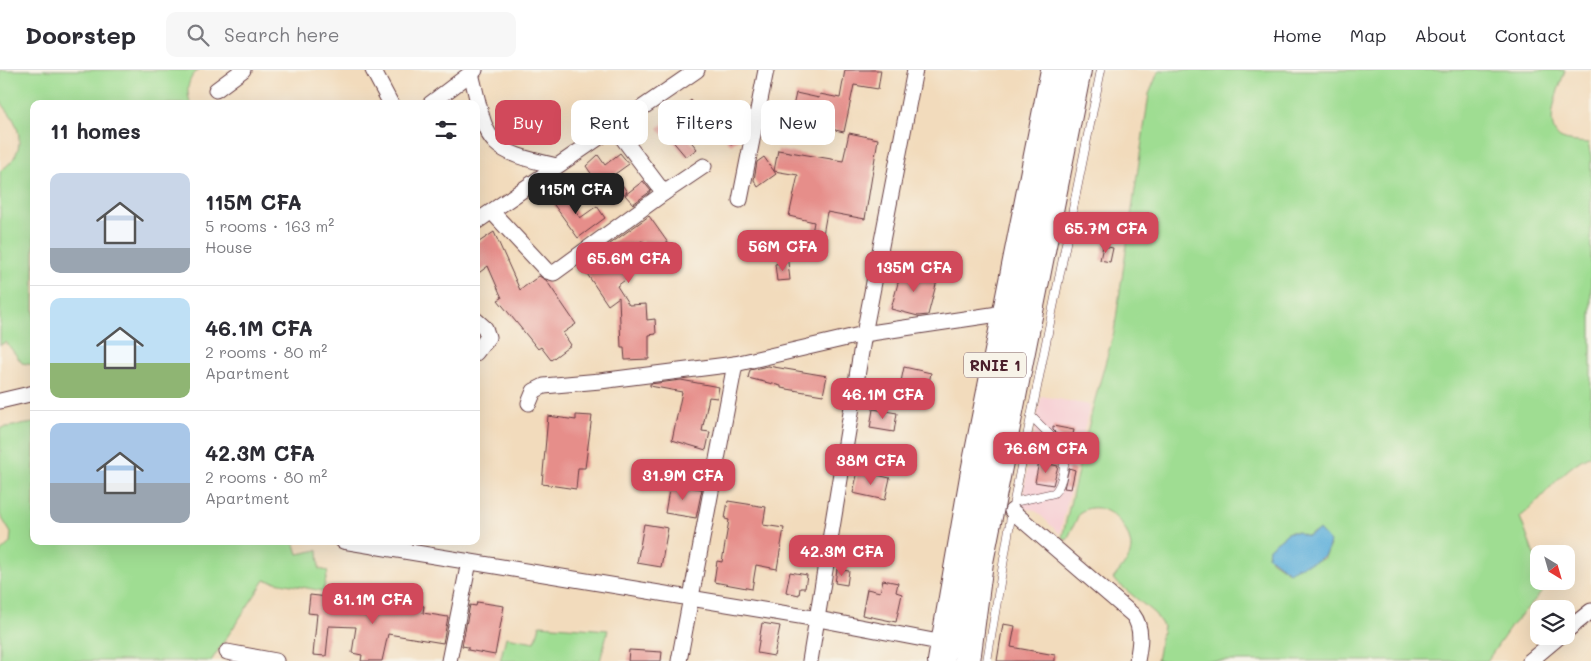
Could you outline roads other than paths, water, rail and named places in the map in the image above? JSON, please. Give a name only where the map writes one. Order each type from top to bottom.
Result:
[{"type":"highway","name":"RNIE 1","points":[[942,652],[1005,313],[1054,70]]},
{"type":"highway","name":"RNIE 1","points":[[967,661],[980,562],[1078,70]]},
{"type":"street","points":[[216,90],[243,70]]},
{"type":"street","points":[[373,70],[389,100]]},
{"type":"street","points":[[648,105],[697,70]]},
{"type":"street","points":[[740,200],[766,70]]},
{"type":"street","points":[[810,661],[864,334],[915,70]]},
{"type":"street","points":[[435,100],[473,72],[478,100]]},
{"type":"street","points":[[480,108],[483,123],[490,139],[502,150],[525,159],[557,166]]},
{"type":"street","points":[[480,220],[589,145]]},
{"type":"street","points":[[628,145],[664,193]]},
{"type":"street","points":[[492,212],[547,271],[554,274],[704,166]]},
{"type":"street","points":[[529,403],[534,391],[544,386],[735,364],[864,334],[1005,313]]},
{"type":"street","points":[[480,324],[488,338],[480,348]]},
{"type":"street","points":[[679,661],[735,364]]},
{"type":"street","points":[[0,402],[30,394]]},
{"type":"street","points":[[1013,506],[1133,615],[1138,622],[1140,646],[1137,661]]},
{"type":"street","points":[[367,545],[692,600],[818,619],[942,652]]},
{"type":"street","points":[[449,661],[469,562]]},
{"type":"street","points":[[1575,624],[1591,611]]},
{"type":"street","points":[[1530,661],[1549,645]]},
{"type":"street","points":[[227,652],[276,661]]},
{"type":"lane","points":[[987,661],[1013,506],[1101,70]]},
{"type":"lane","points":[[1013,506],[1054,493],[1059,488],[1065,453],[1062,447],[1031,416]]},
{"type":"water","points":[[1319,530],[1330,542],[1324,555],[1315,562],[1289,572],[1268,556],[1269,548],[1289,532],[1297,532],[1307,536]]}]
